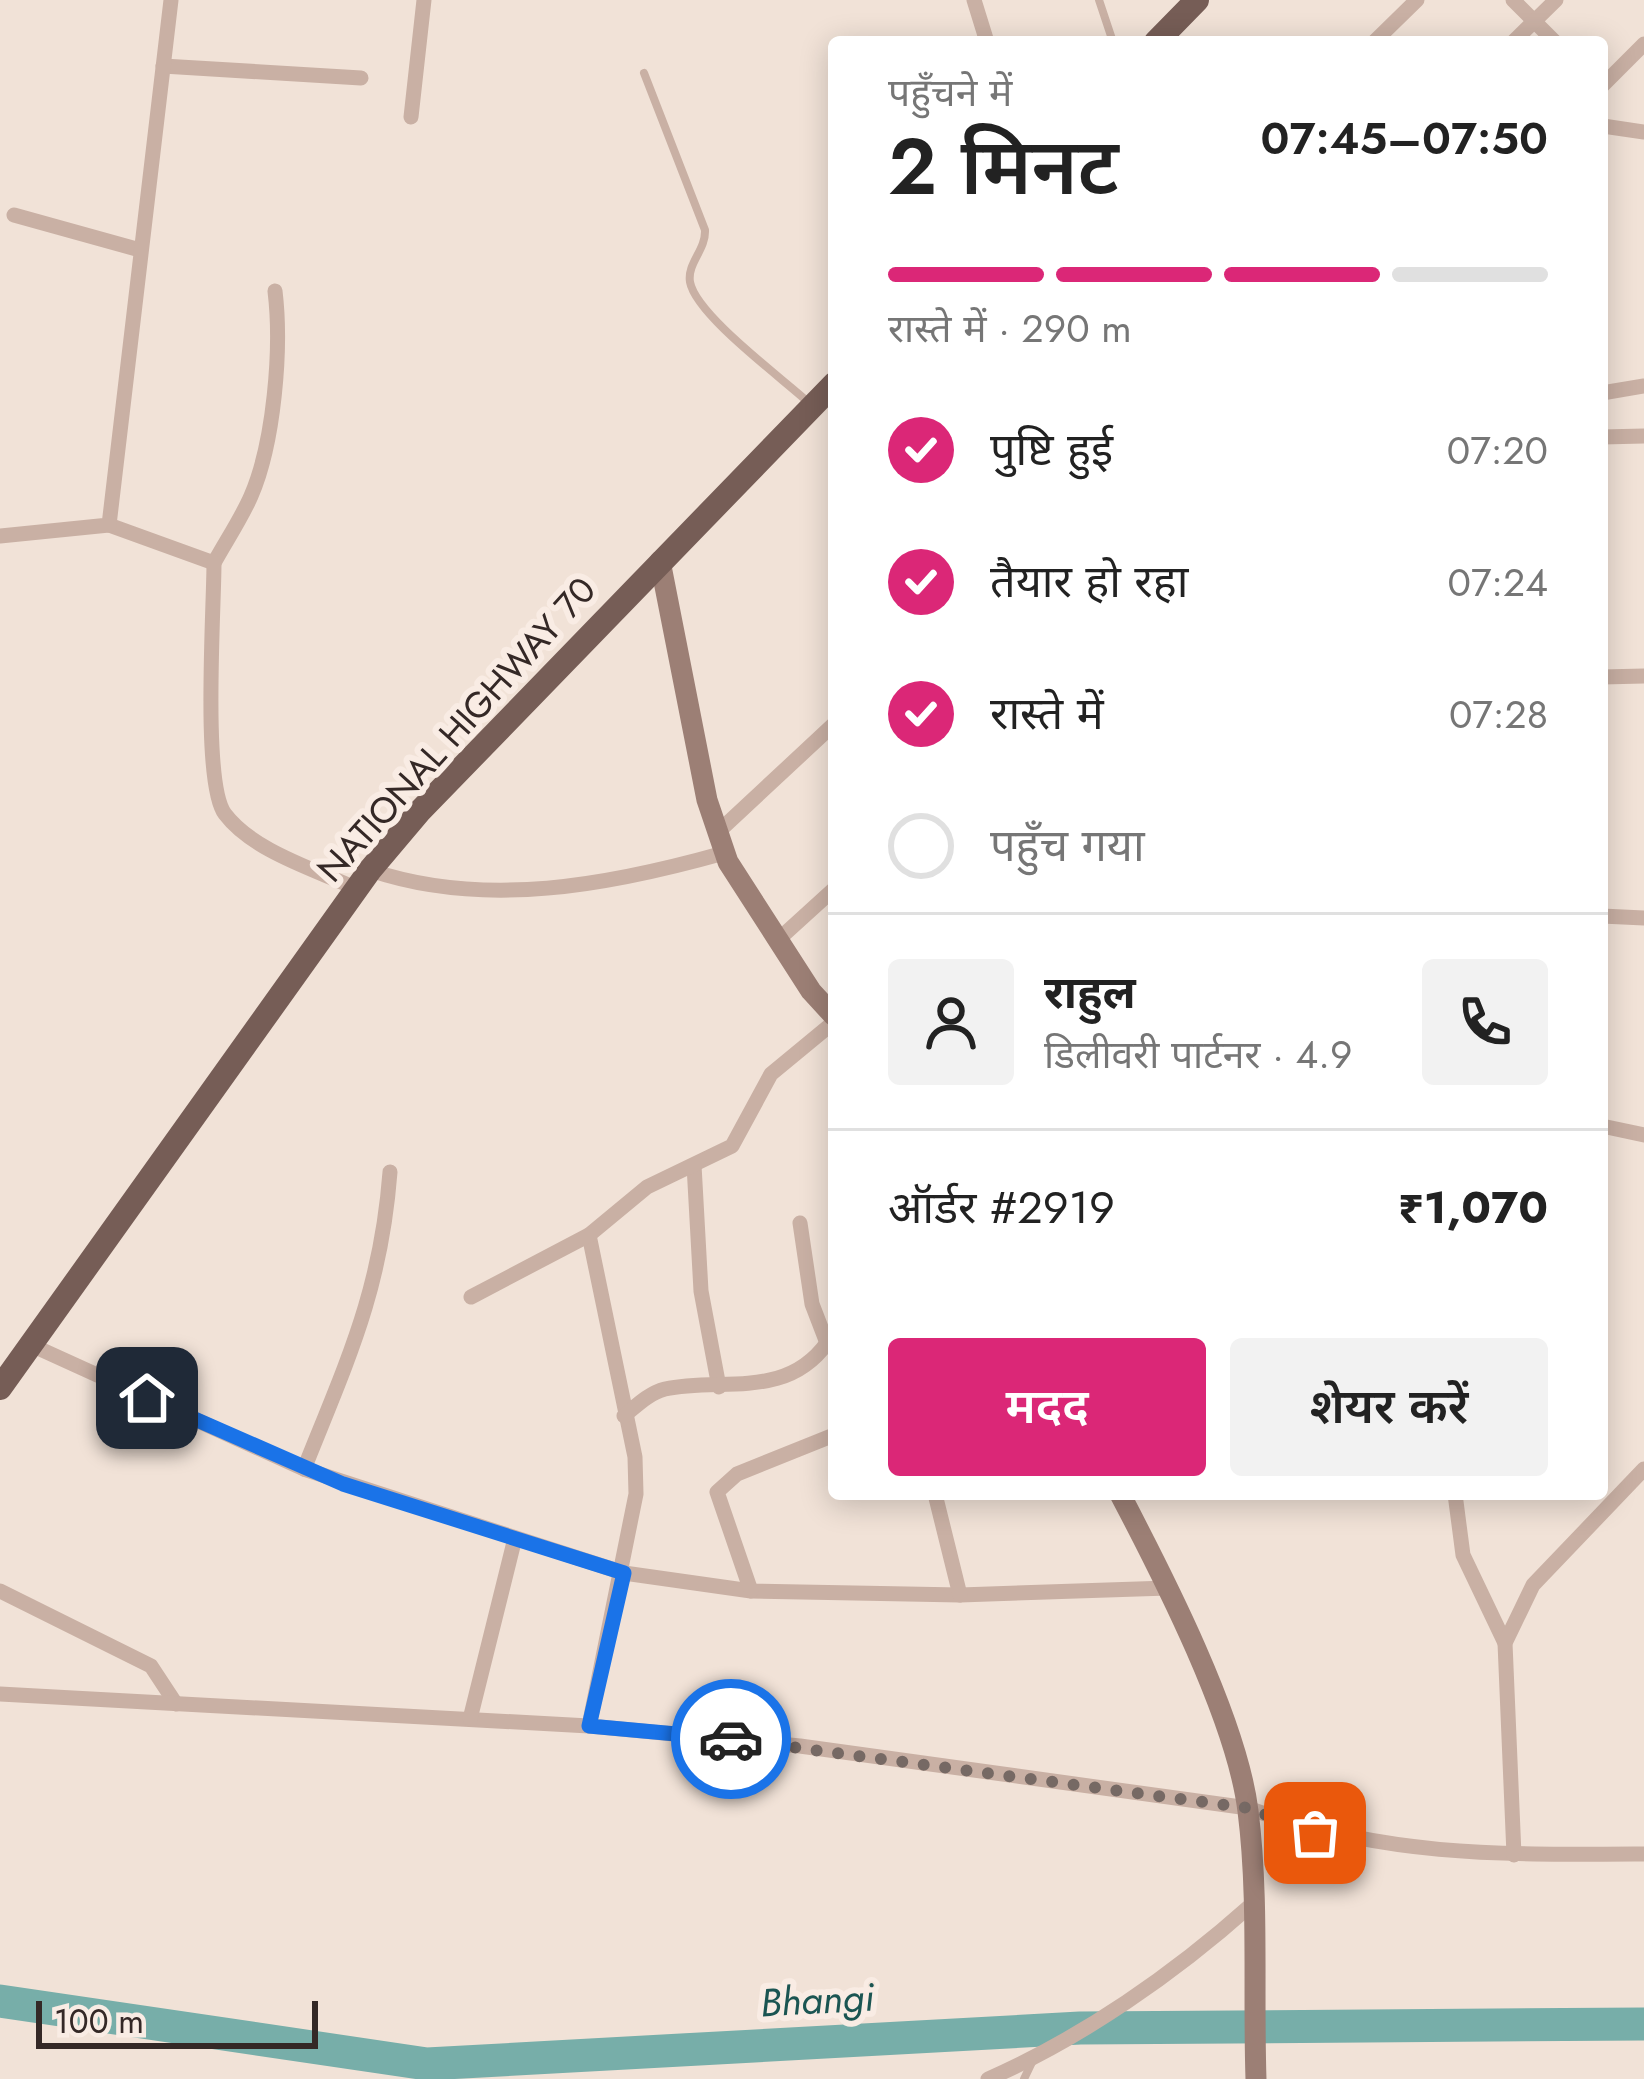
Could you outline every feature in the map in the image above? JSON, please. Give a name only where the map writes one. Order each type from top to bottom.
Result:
[{"type":"main road","points":[[1162,36],[1197,0]]},
{"type":"main road","name":"NATIONAL HIGHWAY 70","points":[[3,1379],[362,879],[660,561],[828,390]]},
{"type":"main road","points":[[660,561],[720,843],[828,1010]]},
{"type":"main road","points":[[1123,1500],[1168,1588],[1225,1732],[1248,1808],[1256,2079]]},
{"type":"street","points":[[109,525],[171,0]]},
{"type":"street","points":[[411,117],[424,0]]},
{"type":"street","points":[[974,0],[985,36]]},
{"type":"street","points":[[1380,36],[1417,0]]},
{"type":"street","points":[[1513,0],[1549,36]]},
{"type":"street","points":[[1519,36],[1556,0]]},
{"type":"street","points":[[1608,80],[1644,44]]},
{"type":"street","points":[[163,66],[361,78]]},
{"type":"street","points":[[1608,124],[1644,133]]},
{"type":"street","points":[[14,215],[140,250]]},
{"type":"street","points":[[275,291],[274,382],[263,455],[252,494],[214,563],[213,764],[220,806],[261,843],[362,879],[419,887],[531,890],[654,874],[720,843],[828,730]]},
{"type":"street","points":[[1608,391],[1644,386]]},
{"type":"street","points":[[1608,437],[1644,436]]},
{"type":"street","points":[[0,536],[109,525],[214,563]]},
{"type":"street","points":[[1608,677],[1644,676]]},
{"type":"street","points":[[779,939],[828,894]]},
{"type":"street","points":[[1608,916],[1644,918]]},
{"type":"street","points":[[471,1297],[589,1235],[647,1187],[732,1146],[771,1074],[828,1024]]},
{"type":"street","points":[[1608,1127],[1644,1135]]},
{"type":"street","points":[[694,1165],[701,1291],[719,1388]]},
{"type":"street","points":[[304,1469],[369,1310],[383,1247],[390,1172]]},
{"type":"street","points":[[800,1222],[812,1304],[828,1336]]},
{"type":"street","points":[[589,1235],[635,1457],[636,1494],[624,1573],[589,1726]]},
{"type":"street","points":[[624,1416],[658,1391],[780,1379],[810,1361],[828,1342]]},
{"type":"street","points":[[29,1344],[304,1469],[624,1573],[751,1591],[960,1595],[1168,1588]]},
{"type":"street","points":[[751,1591],[716,1492],[737,1474],[828,1437]]},
{"type":"street","points":[[1505,1643],[1533,1585],[1644,1469]]},
{"type":"street","points":[[936,1500],[960,1595]]},
{"type":"street","points":[[1456,1500],[1462,1555],[1505,1643],[1514,1855]]},
{"type":"street","points":[[470,1719],[515,1538]]},
{"type":"street","points":[[0,1591],[151,1666],[176,1704]]},
{"type":"street","points":[[0,1694],[589,1726],[800,1746],[1248,1808],[1315,1833],[1412,1850],[1644,1854]]},
{"type":"street","points":[[988,2079],[1034,2058],[1195,1956],[1251,1905]]},
{"type":"lane","points":[[1099,0],[1111,36]]},
{"type":"lane","points":[[644,74],[706,230],[690,272],[692,289],[705,308],[813,406]]},
{"type":"lane","points":[[1024,2079],[1034,2058]]},
{"type":"waterway","name":"Bhangi","points":[[0,2001],[427,2064],[1080,2028],[1644,2024]]},
{"type":"way so far","points":[[731,1739],[1248,1808],[1315,1833]]},
{"type":"route","points":[[147,1398],[343,1484],[624,1573],[589,1726],[731,1739]]}]
